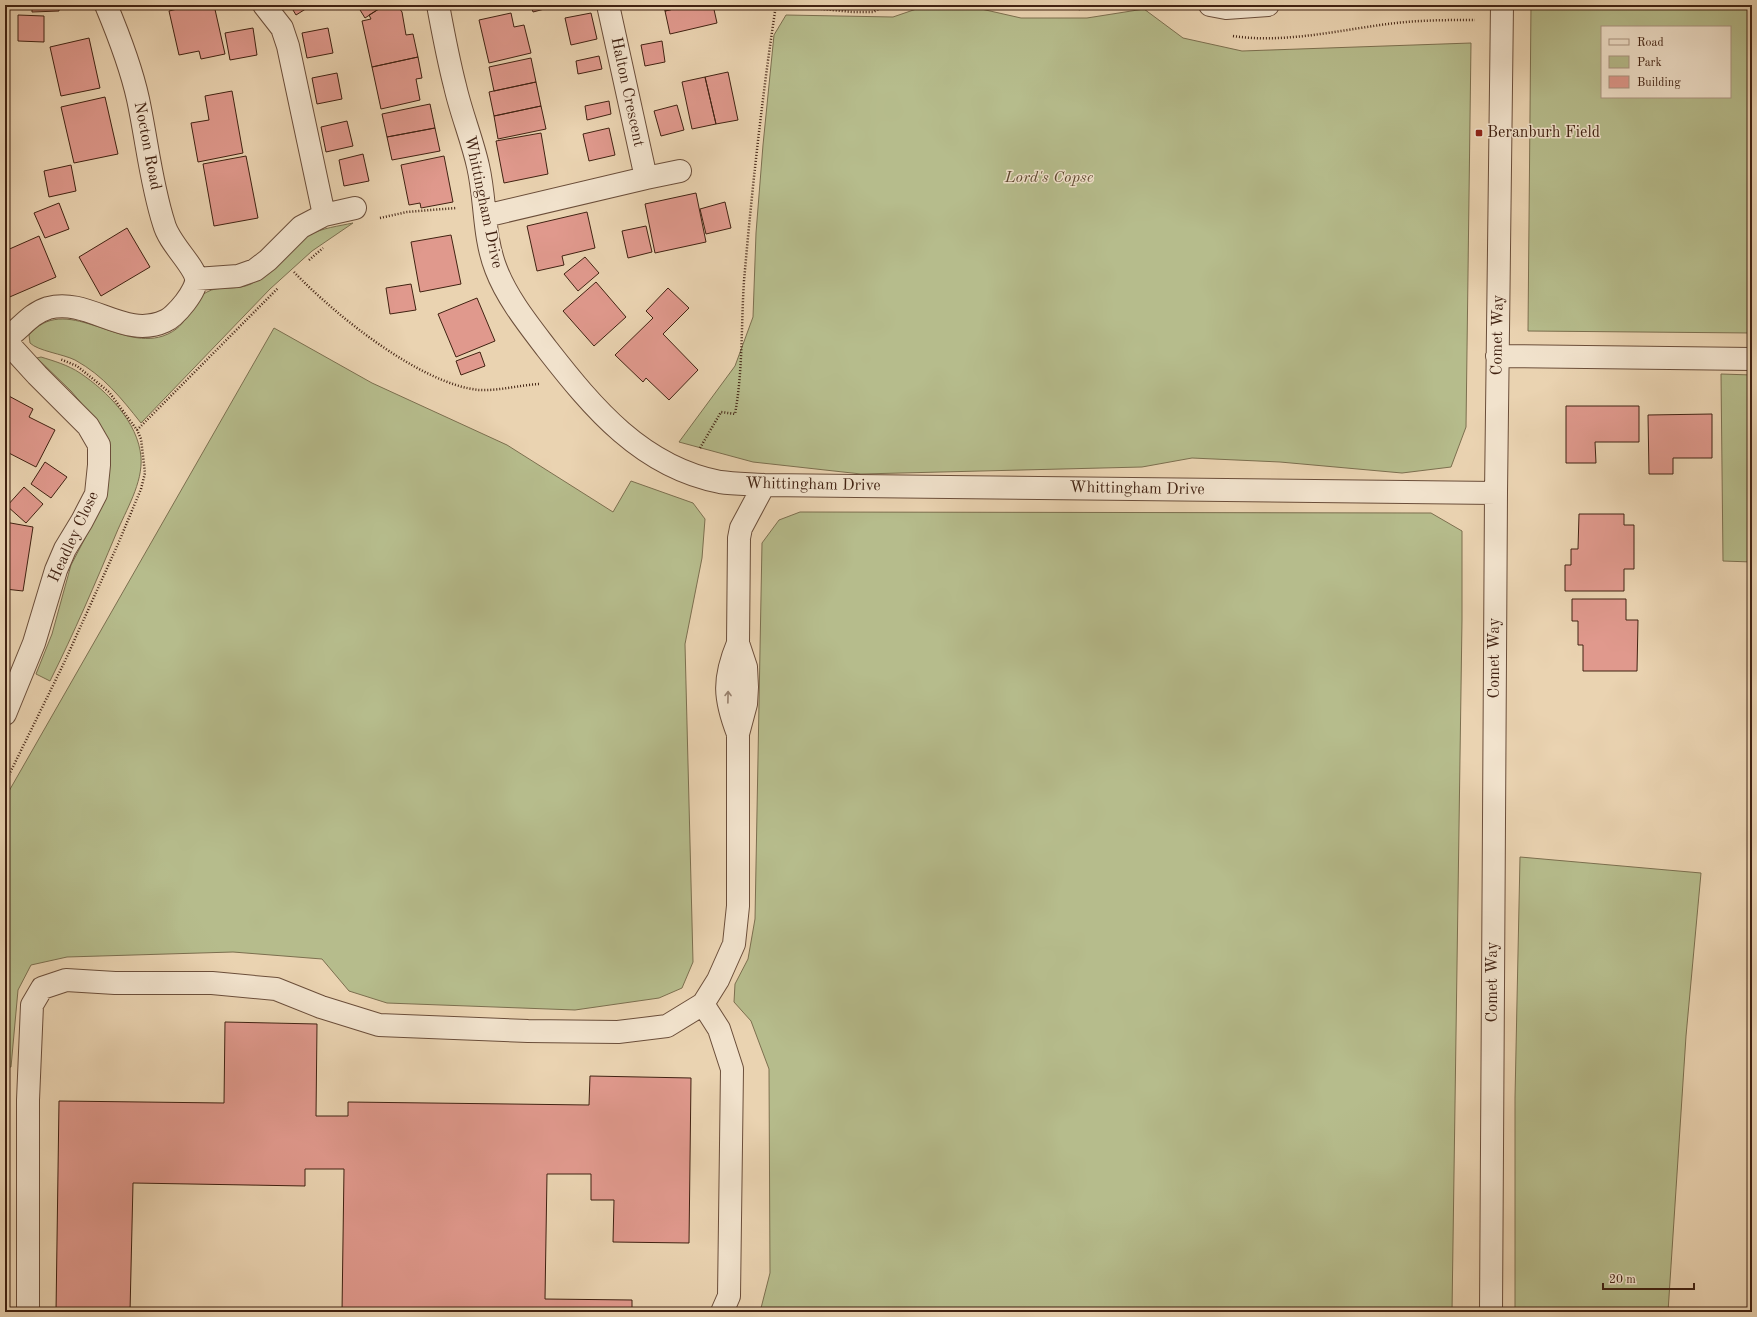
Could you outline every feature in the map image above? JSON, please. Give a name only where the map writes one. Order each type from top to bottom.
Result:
[{"type":"street","points":[[264,5],[282,28],[288,46],[324,215]]},
{"type":"street","name":"Whittingham Drive","points":[[438,5],[454,86],[478,165],[484,193],[487,236],[492,258],[502,283],[518,310],[589,402],[614,427],[641,448],[667,463],[720,482],[764,485],[1496,493]]},
{"type":"street","name":"Halton Crescent","points":[[608,5],[646,178]]},
{"type":"street","points":[[1218,6],[1268,5]]},
{"type":"street","name":"Nocton Road","points":[[110,6],[137,97],[160,210],[166,231],[192,270],[196,279]]},
{"type":"street","name":"Comet Way","points":[[1491,1312],[1497,356],[1502,12]]},
{"type":"street","points":[[485,213],[680,171]]},
{"type":"street","points":[[5,340],[33,314],[48,308],[67,305],[129,326],[150,326],[166,321],[179,309],[189,296],[196,279],[238,276],[255,270],[268,260],[301,227],[324,215],[355,208]]},
{"type":"street","name":"Headley Close","points":[[5,340],[36,375],[88,426],[99,445],[99,465],[94,498],[65,548],[56,570],[34,643],[5,714]]},
{"type":"street","points":[[1497,356],[1752,359]]},
{"type":"street","points":[[28,1312],[28,1100],[32,1005],[42,988],[66,980],[115,983],[219,984],[276,989],[321,1007],[378,1025],[528,1031],[618,1032],[667,1026],[703,1004],[718,980],[734,944],[738,906],[738,734],[746,704],[747,687],[746,666],[738,643],[739,538],[741,528],[764,485]]},
{"type":"street","points":[[703,1004],[719,1029],[732,1069],[729,1296],[722,1312]]},
{"type":"path","points":[[686,471],[720,412],[735,414],[741,368],[742,307],[762,94],[776,5]]},
{"type":"path","points":[[782,5],[852,12],[873,12],[887,5]]},
{"type":"path","points":[[1025,5],[1080,9],[1089,5]]},
{"type":"path","points":[[1229,36],[1257,40],[1310,35],[1398,23],[1458,20],[1502,12]]},
{"type":"path","points":[[379,218],[440,208],[485,213]]},
{"type":"path","points":[[305,264],[326,246]]},
{"type":"path","points":[[289,278],[299,268]]},
{"type":"path","points":[[294,273],[383,348],[433,375],[479,390],[572,381]]},
{"type":"path","points":[[138,430],[283,283]]},
{"type":"green space","name":"Lord's Copse","points":[[928,5],[968,6],[1021,18],[1087,18],[1144,9],[1183,38],[1242,51],[1471,43],[1466,427],[1451,467],[1402,473],[1280,462],[1192,458],[1142,467],[861,474],[753,462],[679,442],[735,366],[753,317],[756,233],[774,35],[786,15],[893,17]]},
{"type":"green space","points":[[1531,5],[1752,5],[1752,333],[1528,331]]},
{"type":"green space","points":[[353,223],[312,251],[270,289],[141,423],[111,388],[95,373],[75,360],[39,348],[30,343],[29,335],[43,323],[59,319],[75,320],[128,336],[146,338],[163,336],[172,332],[179,326],[196,302],[207,292],[251,284],[267,274],[301,240],[309,235],[325,229]]},
{"type":"green space","points":[[274,328],[372,383],[507,445],[613,512],[631,481],[693,503],[705,519],[702,558],[685,644],[693,962],[682,988],[659,998],[575,1010],[387,1003],[349,991],[322,959],[233,952],[67,957],[31,965],[18,990],[11,1067],[5,1067],[5,798]]},
{"type":"green space","points":[[41,357],[75,370],[90,380],[110,398],[128,420],[139,444],[141,457],[139,477],[133,496],[76,627],[50,681],[36,674],[52,634],[71,565],[103,504],[98,423],[71,391],[37,358]]},
{"type":"green space","points":[[1721,374],[1752,375],[1752,562],[1723,561]]},
{"type":"green space","points":[[800,512],[1431,513],[1462,531],[1452,1312],[760,1312],[770,1273],[769,1069],[751,1021],[734,1002],[735,984],[748,959],[755,919],[762,543],[779,520]]},
{"type":"green space","points":[[1520,857],[1701,873],[1686,1036],[1668,1312],[1515,1312],[1515,1098]]},
{"type":"building","points":[[32,5],[59,5],[59,11],[32,12]]},
{"type":"building","points":[[194,5],[214,5],[225,54],[201,59],[199,51],[179,55],[169,11]]},
{"type":"building","points":[[290,5],[312,5],[296,15]]},
{"type":"building","points":[[357,5],[385,5],[365,18]]},
{"type":"building","points":[[385,5],[397,5],[402,12],[406,35],[413,34],[418,57],[372,67],[362,21],[371,19],[369,15]]},
{"type":"building","points":[[531,5],[556,5],[556,6],[533,12]]},
{"type":"building","points":[[663,5],[691,5],[665,11]]},
{"type":"building","points":[[691,5],[713,5],[717,23],[670,34],[665,11]]},
{"type":"building","points":[[511,13],[514,27],[524,25],[531,53],[489,63],[479,20]]},
{"type":"building","points":[[591,13],[597,39],[571,45],[565,18]]},
{"type":"building","points":[[18,15],[44,16],[44,42],[18,41]]},
{"type":"building","points":[[253,28],[257,55],[230,60],[225,33]]},
{"type":"building","points":[[328,28],[333,53],[307,58],[302,33]]},
{"type":"building","points":[[89,38],[100,88],[61,96],[50,47]]},
{"type":"building","points":[[662,41],[665,62],[645,66],[641,45]]},
{"type":"building","points":[[599,56],[602,69],[578,74],[576,61]]},
{"type":"building","points":[[418,57],[422,78],[416,79],[420,100],[381,109],[372,67]]},
{"type":"building","points":[[531,58],[536,82],[494,91],[489,67]]},
{"type":"building","points":[[728,72],[738,120],[716,124],[705,77]]},
{"type":"building","points":[[337,73],[342,99],[317,104],[312,78]]},
{"type":"building","points":[[705,77],[716,124],[692,129],[682,82]]},
{"type":"building","points":[[536,82],[541,106],[494,116],[489,92]]},
{"type":"building","points":[[232,91],[243,153],[198,162],[191,123],[209,120],[205,96]]},
{"type":"building","points":[[105,97],[118,154],[74,163],[61,107]]},
{"type":"building","points":[[609,101],[611,114],[587,120],[585,106]]},
{"type":"building","points":[[430,104],[435,128],[387,137],[382,114]]},
{"type":"building","points":[[677,105],[684,130],[661,136],[654,111]]},
{"type":"building","points":[[541,106],[546,129],[498,139],[494,116]]},
{"type":"building","points":[[347,121],[353,146],[326,152],[321,127]]},
{"type":"building","points":[[435,128],[440,151],[392,160],[387,137]]},
{"type":"building","points":[[609,128],[615,155],[589,161],[583,134]]},
{"type":"building","points":[[541,133],[548,174],[504,183],[496,141]]},
{"type":"building","points":[[363,154],[369,181],[344,186],[339,160]]},
{"type":"building","points":[[246,156],[258,218],[214,226],[203,164]]},
{"type":"building","points":[[444,156],[453,202],[421,208],[420,203],[409,205],[401,165]]},
{"type":"building","points":[[71,165],[76,191],[49,197],[44,171]]},
{"type":"building","points":[[696,193],[706,242],[655,253],[645,204]]},
{"type":"building","points":[[725,202],[731,228],[706,234],[700,209]]},
{"type":"building","points":[[59,203],[69,229],[45,238],[34,213]]},
{"type":"building","points":[[587,212],[595,248],[562,256],[564,265],[537,271],[527,226]]},
{"type":"building","points":[[646,226],[652,252],[628,258],[622,231]]},
{"type":"building","points":[[127,228],[150,267],[101,296],[79,257]]},
{"type":"building","points":[[451,235],[461,284],[420,292],[411,242]]},
{"type":"building","points":[[39,236],[56,277],[5,299],[5,251]]},
{"type":"building","points":[[585,257],[599,273],[578,291],[564,274]]},
{"type":"building","points":[[596,282],[626,317],[594,346],[563,311]]},
{"type":"building","points":[[411,284],[416,310],[390,314],[386,288]]},
{"type":"building","points":[[668,288],[689,308],[663,334],[698,370],[669,400],[646,378],[643,382],[615,355],[653,318],[646,311]]},
{"type":"building","points":[[477,298],[495,341],[456,357],[438,314]]},
{"type":"building","points":[[480,352],[485,366],[461,375],[456,361]]},
{"type":"building","points":[[7,395],[33,409],[29,417],[55,430],[36,467],[5,451],[5,400]]},
{"type":"building","points":[[1566,406],[1639,406],[1639,442],[1595,442],[1596,463],[1566,463]]},
{"type":"building","points":[[1712,414],[1712,458],[1673,458],[1673,474],[1649,474],[1648,415]]},
{"type":"building","points":[[45,462],[67,477],[51,498],[31,484]]},
{"type":"building","points":[[24,487],[43,504],[26,523],[7,506]]},
{"type":"building","points":[[1579,514],[1624,514],[1624,525],[1634,525],[1634,569],[1624,569],[1624,591],[1565,591],[1565,565],[1571,565],[1571,549],[1578,549]]},
{"type":"building","points":[[5,522],[33,527],[23,591],[5,589]]},
{"type":"building","points":[[1572,599],[1626,599],[1626,620],[1638,620],[1637,671],[1583,671],[1583,645],[1578,645],[1578,621],[1572,621]]},
{"type":"building","points":[[225,1022],[317,1024],[316,1116],[348,1116],[348,1102],[589,1105],[590,1076],[691,1078],[689,1243],[613,1242],[614,1200],[591,1200],[591,1174],[547,1174],[545,1299],[632,1300],[632,1312],[342,1312],[344,1169],[305,1169],[305,1186],[133,1183],[130,1312],[56,1312],[59,1101],[224,1103]]},
{"type":"place","name":"Beranburh Field","points":[[1479,133]]}]
